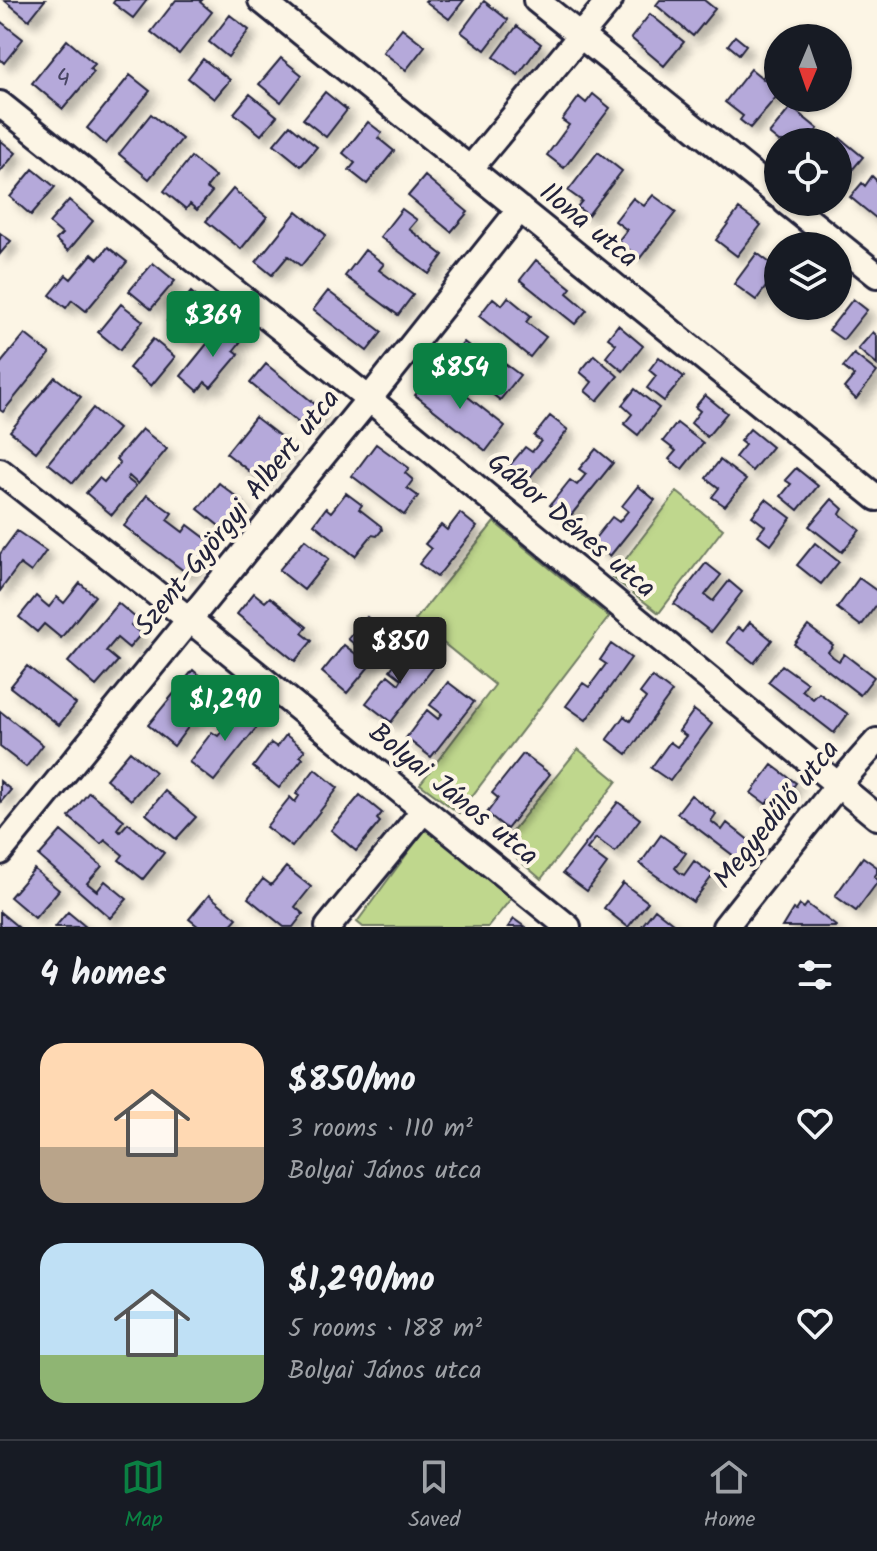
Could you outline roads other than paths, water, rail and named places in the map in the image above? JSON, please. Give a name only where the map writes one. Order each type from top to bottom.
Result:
[{"type":"street","name":"Ilona utca","points":[[261,0],[877,498]]},
{"type":"street","points":[[536,0],[764,184]]},
{"type":"street","points":[[470,169],[610,0]]},
{"type":"street","name":"Gábor Dénes utca","points":[[0,104],[369,399],[877,817]]},
{"type":"street","name":"Szent-Györgyi Albert utca","points":[[0,852],[520,209]]},
{"type":"street","points":[[803,216],[877,275]]},
{"type":"street","name":"Bolyai János utca","points":[[0,471],[190,620],[568,927]]},
{"type":"street","name":"Megyedűlő utca","points":[[725,927],[877,741]]},
{"type":"street","points":[[328,927],[424,810]]}]
